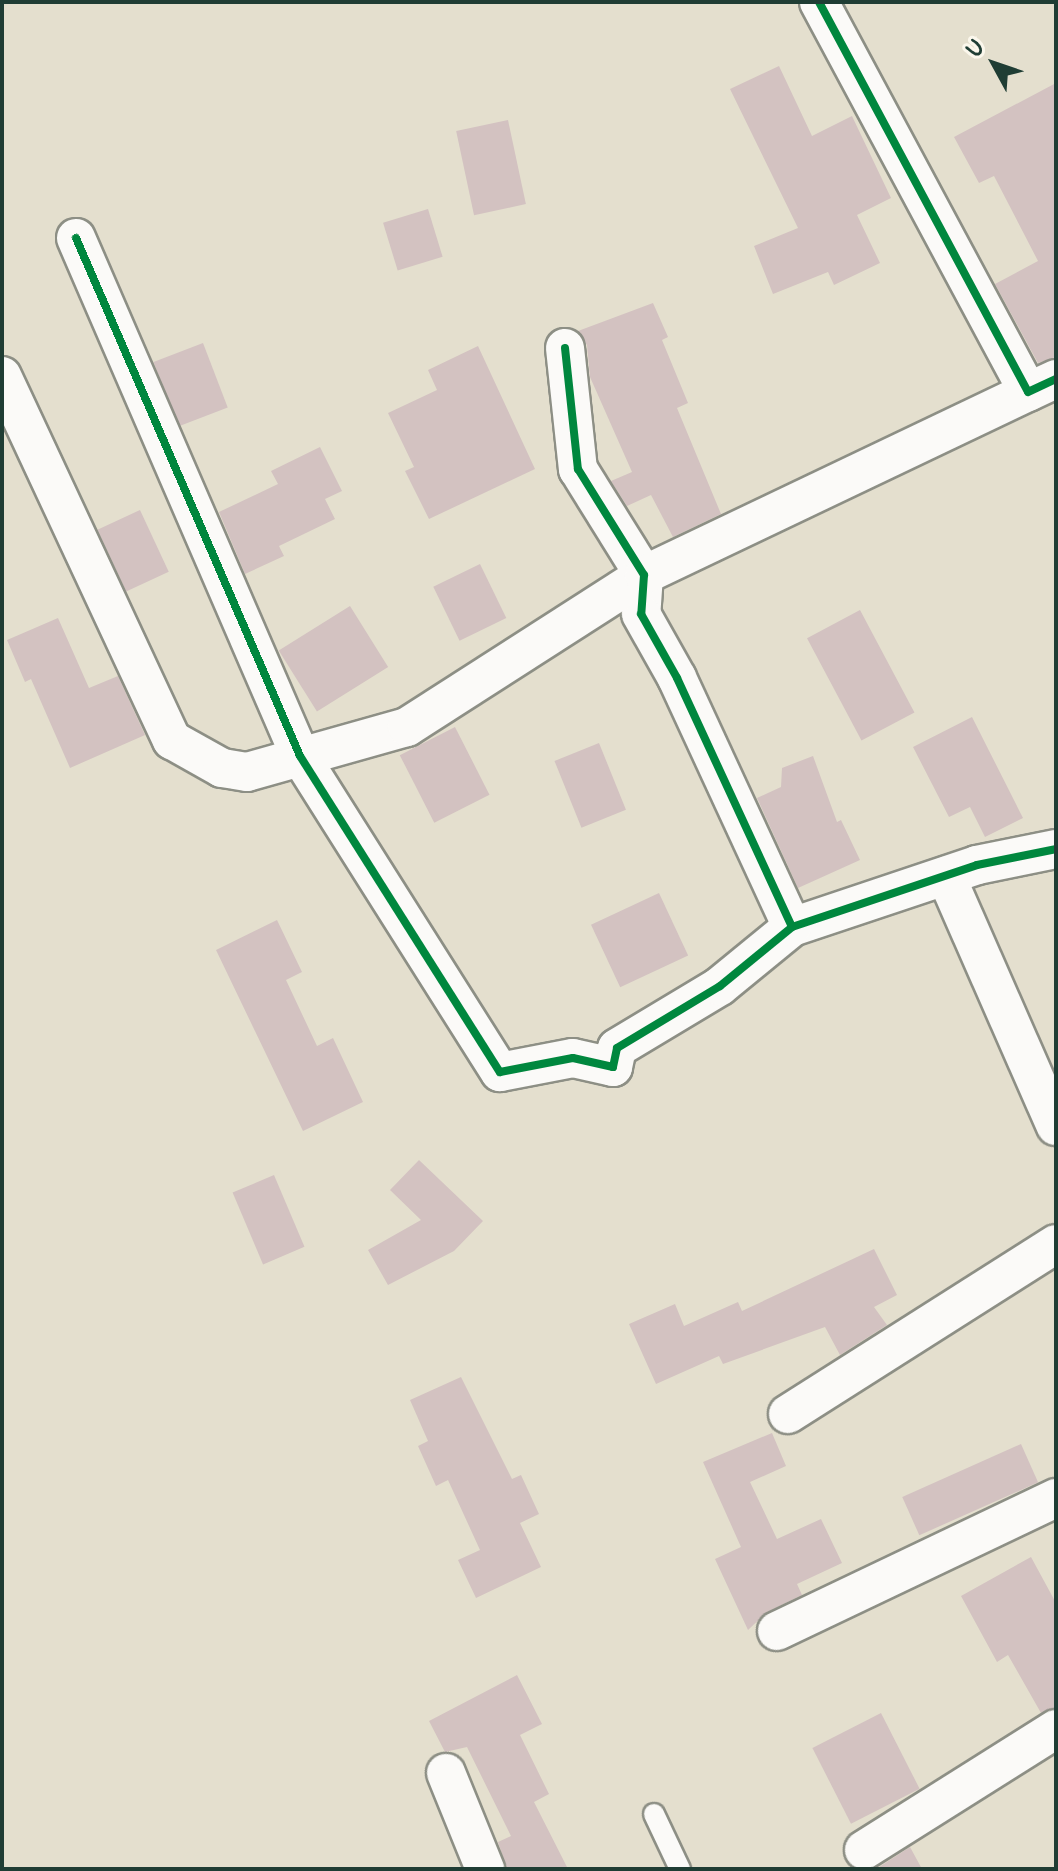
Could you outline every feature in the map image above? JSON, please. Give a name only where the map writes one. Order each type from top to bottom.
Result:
[{"type":"street","points":[[2,376],[172,740],[222,768],[247,772],[407,727],[644,575],[1042,385],[819,2]]},
{"type":"street","points":[[76,238],[300,756],[500,1072],[573,1058],[613,1067],[617,1048],[720,986],[792,927],[946,876],[1056,849]]},
{"type":"street","points":[[565,348],[578,469],[644,575],[641,614],[677,678],[792,927]]},
{"type":"street","points":[[946,876],[1056,1126]]},
{"type":"street","points":[[788,1414],[1056,1244]]},
{"type":"street","points":[[777,1631],[1056,1498]]},
{"type":"street","points":[[864,1850],[1056,1729]]},
{"type":"street","points":[[446,1773],[485,1869]]},
{"type":"lane","points":[[654,1814],[680,1869]]},
{"type":"building","points":[[779,66],[812,136],[852,116],[891,198],[857,215],[880,263],[834,285],[828,272],[773,294],[754,246],[798,228],[730,89]]},
{"type":"building","points":[[1056,83],[1056,357],[1038,363],[995,284],[1038,261],[994,176],[979,183],[954,137]]},
{"type":"building","points":[[508,120],[526,204],[474,215],[456,131]]},
{"type":"building","points":[[428,209],[443,257],[398,271],[383,223]]},
{"type":"building","points":[[653,303],[668,337],[662,340],[688,403],[677,408],[721,514],[673,537],[651,495],[627,506],[611,481],[632,472],[590,377],[587,345],[578,331]]},
{"type":"building","points":[[203,343],[228,407],[178,426],[154,362]]},
{"type":"building","points":[[478,346],[535,469],[429,519],[405,471],[414,467],[388,413],[437,390],[428,370]]},
{"type":"building","points":[[320,447],[342,491],[325,499],[335,519],[279,546],[284,556],[245,574],[219,512],[278,484],[271,471]]},
{"type":"building","points":[[140,510],[169,572],[126,591],[97,530]]},
{"type":"building","points":[[480,564],[506,618],[460,641],[433,587]]},
{"type":"building","points":[[350,606],[388,667],[317,712],[279,651]]},
{"type":"building","points":[[860,610],[914,712],[861,741],[807,638]]},
{"type":"building","points":[[58,618],[89,688],[118,676],[145,735],[70,768],[31,679],[25,682],[7,640]]},
{"type":"building","points":[[972,717],[1023,818],[985,837],[970,807],[949,817],[913,747]]},
{"type":"building","points":[[455,727],[490,795],[434,823],[400,755]]},
{"type":"building","points":[[599,743],[626,810],[581,828],[554,761]]},
{"type":"building","points":[[813,756],[837,822],[841,820],[860,860],[798,888],[757,798],[781,787],[782,768]]},
{"type":"building","points":[[659,893],[688,956],[620,987],[591,925]]},
{"type":"building","points":[[277,920],[302,972],[286,980],[317,1046],[333,1038],[363,1102],[303,1131],[216,950]]},
{"type":"building","points":[[419,1160],[483,1221],[454,1251],[388,1285],[368,1250],[421,1220],[390,1190]]},
{"type":"building","points":[[274,1175],[304,1247],[263,1264],[233,1193]]},
{"type":"building","points":[[874,1249],[897,1295],[874,1307],[887,1325],[840,1355],[825,1327],[723,1364],[719,1356],[656,1384],[629,1324],[675,1304],[684,1326],[738,1302],[742,1311]]},
{"type":"building","points":[[461,1377],[512,1479],[521,1475],[539,1514],[520,1523],[541,1567],[476,1598],[458,1560],[480,1550],[448,1480],[436,1486],[418,1446],[428,1441],[410,1400]]},
{"type":"building","points":[[772,1433],[786,1466],[750,1482],[777,1539],[821,1519],[842,1563],[797,1584],[802,1595],[767,1612],[748,1630],[715,1559],[741,1547],[703,1462]]},
{"type":"building","points":[[1021,1444],[1038,1482],[919,1535],[902,1497]]},
{"type":"building","points":[[1031,1557],[1056,1603],[1056,1707],[1041,1713],[1008,1655],[997,1662],[961,1596]]},
{"type":"building","points":[[517,1675],[542,1724],[520,1735],[549,1794],[534,1802],[568,1869],[507,1869],[498,1842],[511,1836],[467,1747],[445,1752],[429,1721]]},
{"type":"building","points":[[881,1713],[920,1789],[851,1824],[812,1748]]},
{"type":"building","points":[[910,1847],[922,1869],[876,1869]]},
{"type":"cycle path","points":[[819,2],[1028,392],[1056,379]]},
{"type":"cycle path","points":[[76,238],[300,756],[500,1072],[573,1058],[613,1067],[617,1048],[720,986],[792,927],[977,865],[1056,849]]},
{"type":"cycle path","points":[[565,348],[578,469],[644,575],[641,614],[677,678],[792,927]]}]
